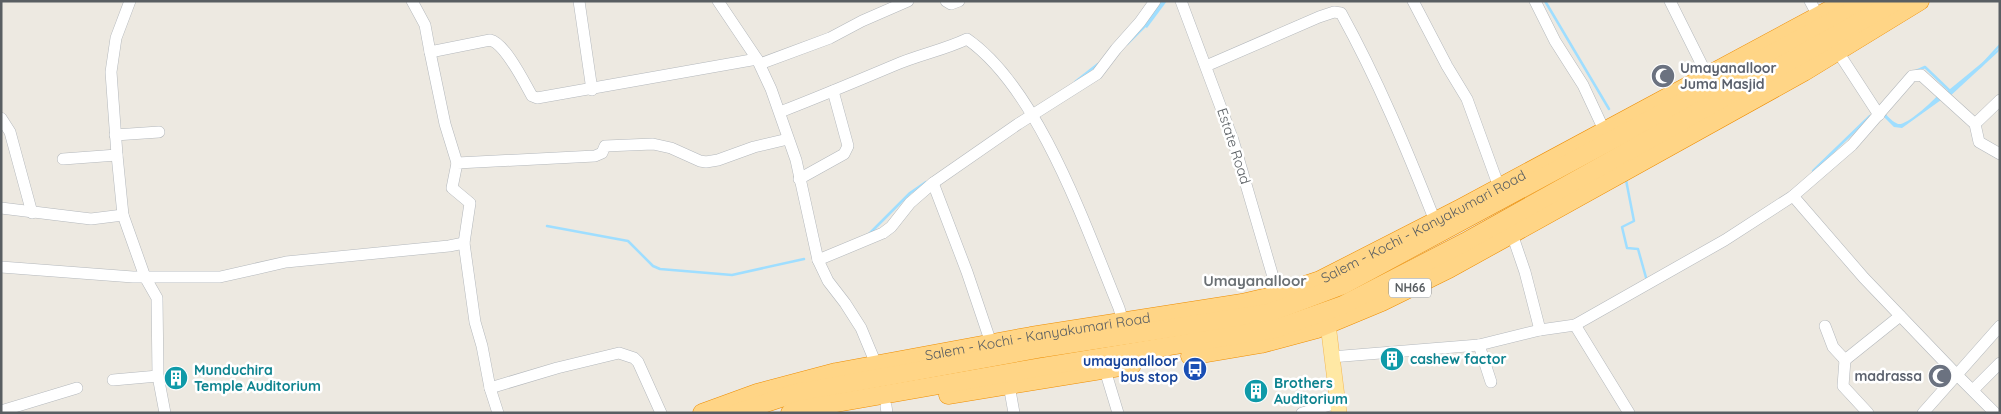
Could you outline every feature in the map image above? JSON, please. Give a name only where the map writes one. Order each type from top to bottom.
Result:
[{"type":"highway","name":"Salem - Kochi - Kanyakumari Road","points":[[702,413],[757,393],[836,372],[991,343],[1242,303],[1278,294],[1320,280],[1435,221],[1706,75],[1814,9],[1846,1]]},
{"type":"highway","points":[[736,413],[796,393],[1043,348],[1269,314],[1343,285],[1870,1]]},
{"type":"highway","points":[[790,413],[802,409],[1041,367],[1274,329],[1343,305],[1465,242],[1897,1]]},
{"type":"highway","name":"NH66","points":[[842,413],[886,409],[1009,385],[1261,344],[1328,324],[1382,302],[1449,269],[1838,52],[1920,1]]},
{"type":"main road","points":[[1328,324],[1338,408]]},
{"type":"street","points":[[130,1],[116,38],[111,72],[115,135],[123,215],[145,277],[157,298],[158,376],[165,413]]},
{"type":"street","points":[[412,1],[425,25],[445,124],[456,163],[452,188],[470,203],[464,242],[475,322],[482,346],[490,388],[498,413]]},
{"type":"street","points":[[579,1],[592,90]]},
{"type":"street","points":[[718,1],[758,62],[780,112],[796,160],[818,260],[828,281],[861,328],[876,364]]},
{"type":"street","points":[[430,52],[490,40],[495,41],[503,49],[532,96],[543,98],[758,62],[830,38],[862,21],[908,1]]},
{"type":"street","points":[[946,1],[951,4],[959,1]]},
{"type":"street","points":[[818,260],[883,233],[891,227],[910,203],[933,183],[1097,74],[1155,1]]},
{"type":"street","name":"Estate Road","points":[[1181,1],[1232,140],[1278,294]]},
{"type":"street","points":[[1414,1],[1447,66],[1467,98],[1499,187]]},
{"type":"street","points":[[1535,1],[1555,41],[1583,84],[1604,130]]},
{"type":"street","points":[[1670,1],[1706,75]]},
{"type":"street","points":[[1206,66],[1319,16],[1334,12],[1341,13],[1363,53],[1394,120],[1435,221]]},
{"type":"street","points":[[780,112],[896,65],[947,48],[967,39],[995,63],[1033,116],[1067,183],[1119,308],[1123,322]]},
{"type":"street","points":[[1838,52],[1879,115]]},
{"type":"street","points":[[1331,357],[1479,345],[1540,330],[1575,325],[1725,240],[1793,196],[1852,145],[1912,76],[1916,74],[1921,75],[1976,124],[1980,142],[2000,154]]},
{"type":"street","points":[[799,179],[822,168],[844,154],[848,146],[833,92]]},
{"type":"street","points":[[1976,124],[2000,100]]},
{"type":"street","points":[[1,118],[10,132],[32,213]]},
{"type":"street","points":[[115,135],[159,132]]},
{"type":"street","points":[[456,163],[465,161],[596,156],[602,153],[605,146],[653,144],[671,148],[700,162],[706,162],[788,139]]},
{"type":"street","points":[[63,159],[117,155]]},
{"type":"street","points":[[933,183],[967,272],[991,343]]},
{"type":"street","points":[[1793,196],[1864,278],[1995,413]]},
{"type":"street","points":[[1,208],[91,219],[123,215]]},
{"type":"street","points":[[1512,234],[1526,272],[1540,330]]},
{"type":"street","points":[[1,267],[145,277],[220,277],[246,273],[286,262],[449,246],[464,242]]},
{"type":"street","points":[[1868,413],[1843,386],[1845,360],[1900,316]]},
{"type":"street","points":[[1575,325],[1629,413]]},
{"type":"street","points":[[1826,326],[1833,347],[1845,360]]},
{"type":"street","points":[[1923,413],[2000,326]]},
{"type":"street","points":[[1479,345],[1491,382]]},
{"type":"street","points":[[490,388],[557,368],[619,353],[634,358],[638,362],[661,413]]},
{"type":"street","points":[[1973,390],[2000,363]]},
{"type":"street","points":[[1105,370],[1118,413]]},
{"type":"street","points":[[114,380],[158,376]]},
{"type":"street","points":[[1009,385],[1014,413]]},
{"type":"street","points":[[1,411],[77,388]]},
{"type":"street","points":[[1302,413],[1338,408]]},
{"type":"water","points":[[1159,1],[1167,1],[1147,28],[1144,26]]},
{"type":"water","points":[[2000,48],[1948,98],[1944,94]]},
{"type":"water","points":[[1937,96],[1941,100],[1902,128],[1894,127],[1883,116],[1885,113],[1894,122],[1902,124],[1930,104]]},
{"type":"waterway","points":[[1545,1],[1609,109]]},
{"type":"waterway","points":[[1127,44],[1146,25]]},
{"type":"waterway","points":[[1980,67],[2000,45]]},
{"type":"waterway","points":[[1075,82],[1098,64]]},
{"type":"waterway","points":[[1916,71],[1925,67],[1951,92]]},
{"type":"waterway","points":[[1813,171],[1870,116]]},
{"type":"waterway","points":[[1626,180],[1634,221],[1622,227],[1627,248],[1638,249],[1647,281]]},
{"type":"waterway","points":[[869,234],[910,193],[926,182]]},
{"type":"waterway","points":[[547,226],[628,241],[653,266],[660,269],[732,275],[804,259]]},
{"type":"place","name":"Umayanalloor Juma Masjid","points":[[1663,76]]},
{"type":"place","name":"cashew factor","points":[[1392,359]]},
{"type":"place","name":"umayanalloor bus stop","points":[[1195,369]]},
{"type":"place","name":"madrassa","points":[[1940,376]]},
{"type":"place","name":"Munduchira Temple Auditorium","points":[[176,378]]},
{"type":"place","name":"Brothers Auditorium","points":[[1256,391]]},
{"type":"district","name":"Umayanalloor","points":[[1255,281]]}]
